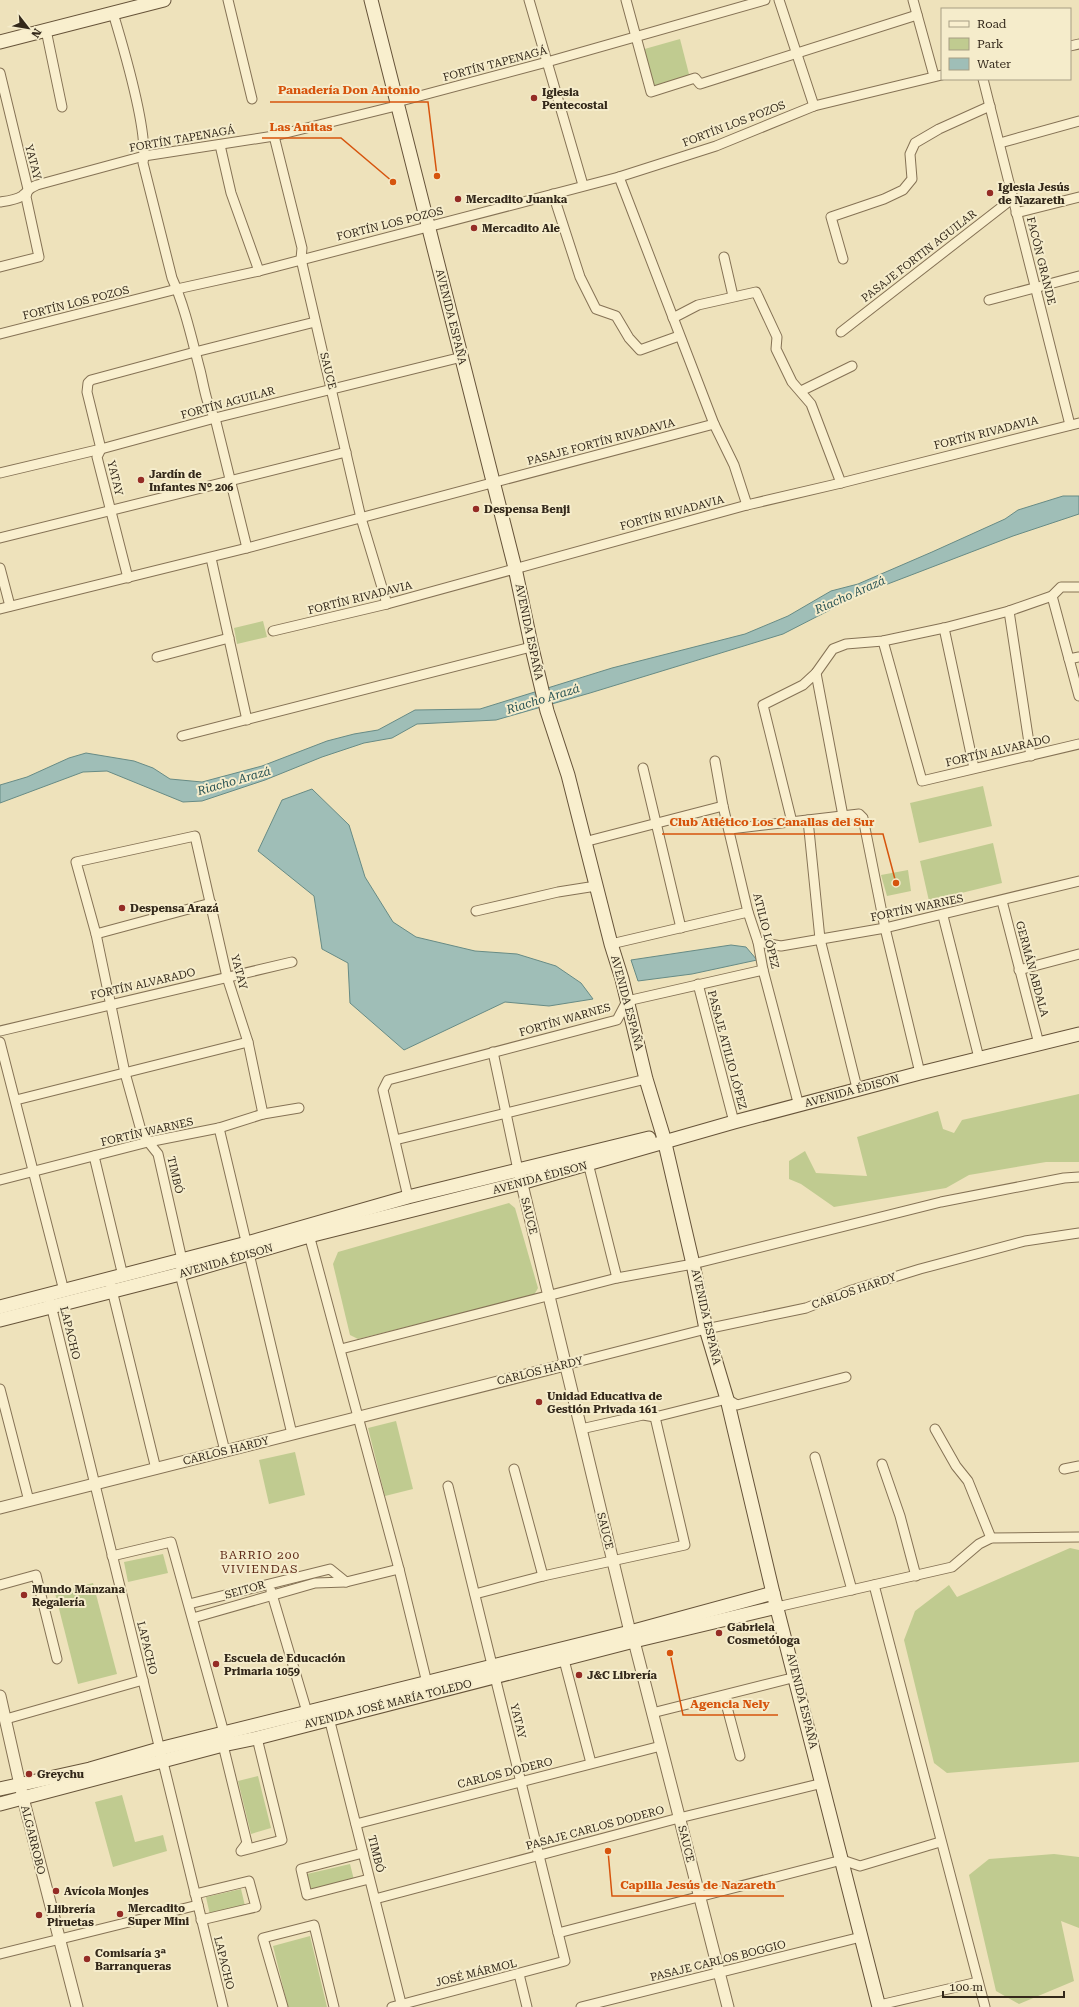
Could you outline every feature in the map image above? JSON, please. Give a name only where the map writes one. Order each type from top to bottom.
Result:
[{"type":"main road","points":[[0,42],[164,0]]},
{"type":"main road","name":"AVENIDA ESPAÑA","points":[[371,0],[494,483],[515,568],[531,647],[547,711],[568,775],[610,944],[622,979],[646,1079],[664,1139],[693,1264],[706,1329],[727,1399],[773,1593],[796,1676],[879,2007]]},
{"type":"main road","name":"AVENIDA ÉDISON","points":[[308,1231],[521,1183],[587,1160],[733,1119],[799,1104],[1038,1041],[1079,1028]]},
{"type":"main road","name":"AVENIDA ÉDISON","points":[[799,1104],[856,1084],[920,1071],[978,1054],[1079,1034]]},
{"type":"main road","name":"AVENIDA ÉDISON","points":[[0,1307],[50,1301],[64,1291],[180,1274],[249,1248],[308,1231],[408,1197],[518,1170],[587,1160]]},
{"type":"main road","name":"AVENIDA ÉDISON","points":[[0,1320],[50,1301],[110,1285],[123,1276],[182,1260],[249,1248]]},
{"type":"main road","name":"AVENIDA JOSÉ MARÍA TOLEDO","points":[[0,1789],[90,1769],[159,1748],[223,1738],[257,1738],[426,1681],[564,1660],[773,1593]]},
{"type":"main road","name":"AVENIDA JOSÉ MARÍA TOLEDO","points":[[0,1804],[163,1762],[223,1738],[307,1712],[328,1713],[429,1694],[493,1671],[632,1637],[777,1607]]},
{"type":"street","points":[[228,0],[252,99]]},
{"type":"street","points":[[529,0],[583,185]]},
{"type":"street","points":[[626,0],[651,92],[696,78],[700,84],[917,15]]},
{"type":"street","name":"FORTÍN TAPENAGÁ","points":[[0,202],[22,196],[28,189],[72,175],[144,156],[274,136],[392,107],[397,102],[547,62],[765,0]]},
{"type":"street","points":[[779,0],[814,106]]},
{"type":"street","points":[[913,0],[938,76]]},
{"type":"street","points":[[113,13],[139,114],[145,149],[143,163],[172,278],[177,289],[195,352],[209,409],[215,418],[247,548]]},
{"type":"street","points":[[46,30],[62,107]]},
{"type":"street","name":"YATAY","points":[[0,73],[28,189],[26,197],[39,257],[0,267]]},
{"type":"street","name":"FORTÍN LOS POZOS","points":[[0,334],[177,289],[259,271],[583,185],[619,177],[716,146],[814,106],[938,76]]},
{"type":"street","name":"FACÓN GRANDE","points":[[983,80],[1070,425]]},
{"type":"street","points":[[843,259],[831,217],[884,199],[903,190],[912,179],[910,154],[915,143],[939,129],[990,106]]},
{"type":"street","points":[[1000,143],[1079,121]]},
{"type":"street","name":"SAUCE","points":[[274,136],[302,248],[301,259],[361,518],[387,604]]},
{"type":"street","points":[[220,145],[231,193],[259,271]]},
{"type":"street","points":[[619,177],[714,424],[734,465],[747,505]]},
{"type":"street","points":[[553,194],[580,277],[596,309],[616,316],[629,338],[640,350],[679,336]]},
{"type":"street","points":[[1016,213],[1079,197]]},
{"type":"street","name":"PASAJE FORTIN AGUILAR","points":[[841,332],[1012,198]]},
{"type":"street","points":[[724,257],[733,296]]},
{"type":"street","points":[[988,300],[1079,276]]},
{"type":"street","points":[[673,318],[698,306],[733,296],[756,292],[778,337],[776,349],[792,382],[811,404],[841,483]]},
{"type":"street","points":[[195,352],[315,322]]},
{"type":"street","name":"YATAY","points":[[128,578],[98,457],[101,449],[87,392],[88,383],[91,380],[195,352]]},
{"type":"street","name":"FORTÍN AGUILAR","points":[[0,473],[101,449],[332,388],[462,357]]},
{"type":"street","points":[[801,391],[852,366]]},
{"type":"street","name":"FORTÍN RIVADAVIA","points":[[273,631],[387,604],[747,505],[1079,423]]},
{"type":"street","name":"PASAJE FORTÍN RIVADAVIA","points":[[0,609],[211,558],[714,424]]},
{"type":"street","points":[[0,538],[346,452]]},
{"type":"street","points":[[211,558],[247,720]]},
{"type":"street","points":[[0,568],[10,606]]},
{"type":"street","points":[[792,822],[763,705],[803,684],[816,672],[833,649],[846,644],[883,641],[944,628],[1009,611],[1052,596],[1061,587],[1079,587]]},
{"type":"street","points":[[1052,596],[1079,696]]},
{"type":"street","points":[[1009,611],[1031,756]]},
{"type":"street","points":[[944,628],[974,768]]},
{"type":"street","points":[[157,657],[228,638]]},
{"type":"street","name":"FORTÍN ALVARADO","points":[[883,641],[922,781],[1079,744]]},
{"type":"street","points":[[182,736],[531,647]]},
{"type":"street","points":[[1068,659],[1079,657]]},
{"type":"street","points":[[816,672],[843,816]]},
{"type":"street","name":"ATILIO LÓPEZ","points":[[715,761],[723,806],[730,829],[748,912],[758,942],[763,970],[799,1104]]},
{"type":"street","points":[[643,768],[681,928]]},
{"type":"street","points":[[584,842],[723,806]]},
{"type":"street","points":[[730,829],[859,814],[863,818],[885,928],[920,1071]]},
{"type":"street","points":[[808,820],[820,939],[856,1084]]},
{"type":"street","name":"YATAY","points":[[76,862],[195,836],[227,977],[248,1042],[263,1114]]},
{"type":"street","name":"TIMBÓ","points":[[76,862],[96,934],[112,1004],[125,1073],[142,1134],[158,1154],[182,1260],[180,1274],[225,1451]]},
{"type":"street","name":"FORTÍN WARNES","points":[[758,942],[781,946],[885,928],[943,916],[1079,881]]},
{"type":"street","points":[[476,911],[558,892],[596,886]]},
{"type":"street","name":"GERMÁN ABDALA","points":[[1002,901],[1038,1041]]},
{"type":"street","points":[[96,934],[211,903]]},
{"type":"street","points":[[610,944],[748,912]]},
{"type":"street","points":[[943,916],[978,1054]]},
{"type":"street","points":[[1019,970],[1079,954]]},
{"type":"street","name":"FORTÍN ALVARADO","points":[[0,1031],[292,962]]},
{"type":"street","points":[[628,1001],[763,970]]},
{"type":"street","name":"PASAJE ATILIO LÓPEZ","points":[[698,984],[733,1119]]},
{"type":"street","name":"FORTÍN WARNES","points":[[395,1140],[383,1090],[388,1080],[617,1020],[628,1001]]},
{"type":"street","name":"LAPACHO","points":[[0,1042],[64,1291]]},
{"type":"street","points":[[16,1100],[248,1042]]},
{"type":"street","name":"SAUCE","points":[[493,1052],[521,1183],[612,1560],[728,2007]]},
{"type":"street","points":[[408,1197],[395,1140],[646,1079]]},
{"type":"street","name":"FORTÍN WARNES","points":[[0,1180],[148,1142],[219,1128],[263,1114],[299,1108]]},
{"type":"street","points":[[219,1128],[249,1248],[292,1434]]},
{"type":"street","points":[[94,1156],[123,1276]]},
{"type":"street","points":[[587,1160],[617,1278]]},
{"type":"street","points":[[341,1349],[617,1278],[693,1264],[940,1202],[1064,1178],[1079,1177]]},
{"type":"street","points":[[308,1231],[399,1569],[429,1694]]},
{"type":"street","name":"CARLOS HARDY","points":[[0,1508],[706,1329],[806,1308],[849,1291],[920,1269],[1025,1241],[1079,1234]]},
{"type":"street","points":[[110,1285],[156,1469]]},
{"type":"street","name":"LAPACHO","points":[[50,1301],[223,2007]]},
{"type":"street","points":[[581,1429],[644,1414],[655,1417],[727,1399],[737,1405],[846,1377]]},
{"type":"street","points":[[0,1390],[29,1501]]},
{"type":"street","points":[[475,1594],[543,1576],[685,1545],[655,1417]]},
{"type":"street","points":[[935,1429],[956,1466],[968,1481],[991,1538]]},
{"type":"street","points":[[815,1457],[852,1590]]},
{"type":"street","points":[[882,1464],[900,1516],[916,1576]]},
{"type":"street","points":[[1064,1469],[1079,1466]]},
{"type":"street","points":[[514,1469],[543,1576]]},
{"type":"street","name":"YATAY","points":[[448,1486],[565,1961]]},
{"type":"street","points":[[777,1607],[916,1576],[952,1566],[979,1544],[991,1538],[1079,1537]]},
{"type":"street","points":[[112,1556],[171,1542],[189,1604],[223,1738],[247,1843],[241,1851],[282,1840],[257,1738]]},
{"type":"street","name":"SEITOR","points":[[189,1604],[330,1569],[346,1582]]},
{"type":"street","name":"SEITOR","points":[[192,1618],[315,1583],[346,1582],[399,1569]]},
{"type":"street","points":[[0,1585],[36,1575],[57,1660]]},
{"type":"street","points":[[269,1584],[307,1712]]},
{"type":"street","points":[[874,1585],[940,1842],[985,2007]]},
{"type":"street","points":[[564,1660],[591,1764]]},
{"type":"street","points":[[652,1713],[724,1696],[796,1676]]},
{"type":"street","points":[[6,1719],[143,1680]]},
{"type":"street","name":"ALGARROBO","points":[[0,1696],[23,1798],[77,2007]]},
{"type":"street","points":[[724,1696],[740,1756]]},
{"type":"street","name":"TIMBÓ","points":[[328,1713],[375,1899],[398,2006]]},
{"type":"street","name":"CARLOS DODERO","points":[[356,1824],[661,1746]]},
{"type":"street","name":"PASAJE CARLOS DODERO","points":[[375,1899],[679,1818],[823,1783]]},
{"type":"street","points":[[558,1933],[842,1860],[860,1866],[940,1842]]},
{"type":"street","points":[[363,1853],[301,1869],[307,1895],[369,1879]]},
{"type":"street","points":[[195,1894],[249,1881],[256,1908],[202,1920]]},
{"type":"street","points":[[0,1954],[58,1938],[74,1937],[198,1905]]},
{"type":"street","points":[[283,2007],[263,1938],[314,1925],[334,2007]]},
{"type":"street","name":"PASAJE CARLOS BOGGIO","points":[[580,2007],[861,1937]]},
{"type":"street","name":"JOSÉ MÁRMOL","points":[[398,2006],[565,1961]]},
{"type":"street","points":[[519,1974],[527,2007]]},
{"type":"street","points":[[882,2007],[884,2004],[978,1982]]},
{"type":"green space","points":[[680,39],[690,78],[652,88],[641,50]]},
{"type":"green space","points":[[263,621],[267,637],[237,644],[234,628]]},
{"type":"green space","points":[[983,786],[992,826],[919,843],[910,803]]},
{"type":"green space","points":[[993,843],[1002,883],[929,901],[920,861]]},
{"type":"green space","points":[[908,870],[911,891],[887,896],[881,875]]},
{"type":"green space","points":[[1079,1094],[1079,1162],[1046,1162],[969,1175],[946,1188],[834,1207],[801,1184],[789,1179],[789,1161],[805,1151],[816,1173],[867,1176],[857,1137],[938,1111],[943,1129],[954,1133],[962,1120]]},
{"type":"green space","points":[[509,1203],[515,1208],[538,1288],[534,1295],[358,1339],[350,1335],[333,1264],[338,1252]]},
{"type":"green space","points":[[396,1421],[413,1489],[385,1496],[368,1428]]},
{"type":"green space","points":[[295,1452],[305,1495],[269,1504],[259,1460]]},
{"type":"green space","points":[[1070,1548],[1079,1550],[1079,1762],[947,1773],[934,1763],[904,1640],[915,1611],[949,1585],[957,1597]]},
{"type":"green space","points":[[163,1554],[168,1573],[128,1582],[124,1562]]},
{"type":"green space","points":[[93,1583],[117,1674],[78,1684],[55,1593]]},
{"type":"green space","points":[[258,1776],[271,1828],[251,1834],[238,1781]]},
{"type":"green space","points":[[122,1795],[135,1842],[163,1835],[167,1851],[113,1867],[95,1802]]},
{"type":"green space","points":[[1054,1854],[1079,1857],[1079,1928],[1061,1921],[1074,1981],[1019,2004],[996,1991],[969,1875],[989,1859]]},
{"type":"green space","points":[[350,1864],[354,1880],[311,1890],[307,1874]]},
{"type":"green space","points":[[241,1889],[245,1906],[210,1915],[206,1897]]},
{"type":"green space","points":[[310,1936],[327,2007],[288,2007],[273,1946]]},
{"type":"water","name":"Riacho Arazá","points":[[1063,496],[1079,496],[1079,514],[1013,536],[859,595],[783,634],[590,693],[496,720],[417,724],[392,738],[364,743],[322,757],[265,780],[202,801],[183,802],[107,771],[83,772],[0,803],[0,785],[27,777],[69,758],[86,753],[134,761],[153,768],[170,779],[202,782],[262,766],[327,741],[378,730],[415,710],[480,709],[612,668],[745,634],[788,616],[831,591],[858,584],[932,552],[1005,519],[1018,510]]},
{"type":"water","points":[[312,789],[349,825],[365,877],[393,922],[416,937],[475,951],[517,954],[556,966],[581,983],[593,999],[549,1006],[505,1002],[404,1050],[350,1003],[348,963],[322,949],[314,896],[258,851],[282,800]]},
{"type":"water","points":[[731,945],[746,947],[757,960],[692,974],[638,981],[631,960]]},
{"type":"place","name":"Iglesia Pentecostal","points":[[534,98]]},
{"type":"place","name":"Panadería Don Antonio","points":[[437,176]]},
{"type":"place","name":"Las Anitas","points":[[393,182]]},
{"type":"place","name":"Iglesia Jesús de Nazareth","points":[[990,193]]},
{"type":"place","name":"Mercadito Juanka","points":[[458,199]]},
{"type":"place","name":"Mercadito Ale","points":[[474,228]]},
{"type":"place","name":"Jardín de Infantes N° 206","points":[[141,480]]},
{"type":"place","name":"Despensa Benji","points":[[476,509]]},
{"type":"place","name":"Club Atlético Los Canallas del Sur","points":[[896,883]]},
{"type":"place","name":"Despensa Arazá","points":[[122,908]]},
{"type":"place","name":"Unidad Educativa de Gestión Privada 161","points":[[539,1402]]},
{"type":"place","name":"Mundo Manzana Regalería","points":[[24,1595]]},
{"type":"place","name":"Gabriela Cosmetóloga","points":[[719,1633]]},
{"type":"place","name":"Agencia Nely","points":[[670,1653]]},
{"type":"place","name":"Escuela de Educación Primaria 1059","points":[[216,1664]]},
{"type":"place","name":"J&C Librería","points":[[579,1675]]},
{"type":"place","name":"Greychu","points":[[29,1774]]},
{"type":"place","name":"Capilla Jesús de Nazareth","points":[[608,1851]]},
{"type":"place","name":"Avícola Monjes","points":[[56,1891]]},
{"type":"place","name":"Mercadito Super Mini","points":[[120,1914]]},
{"type":"place","name":"Llibrería Piruetas","points":[[39,1915]]},
{"type":"place","name":"Comisaría 3ª Barranqueras","points":[[87,1959]]},
{"type":"district","name":"BARRIO 200 VIVIENDAS","points":[[260,1562]]}]
